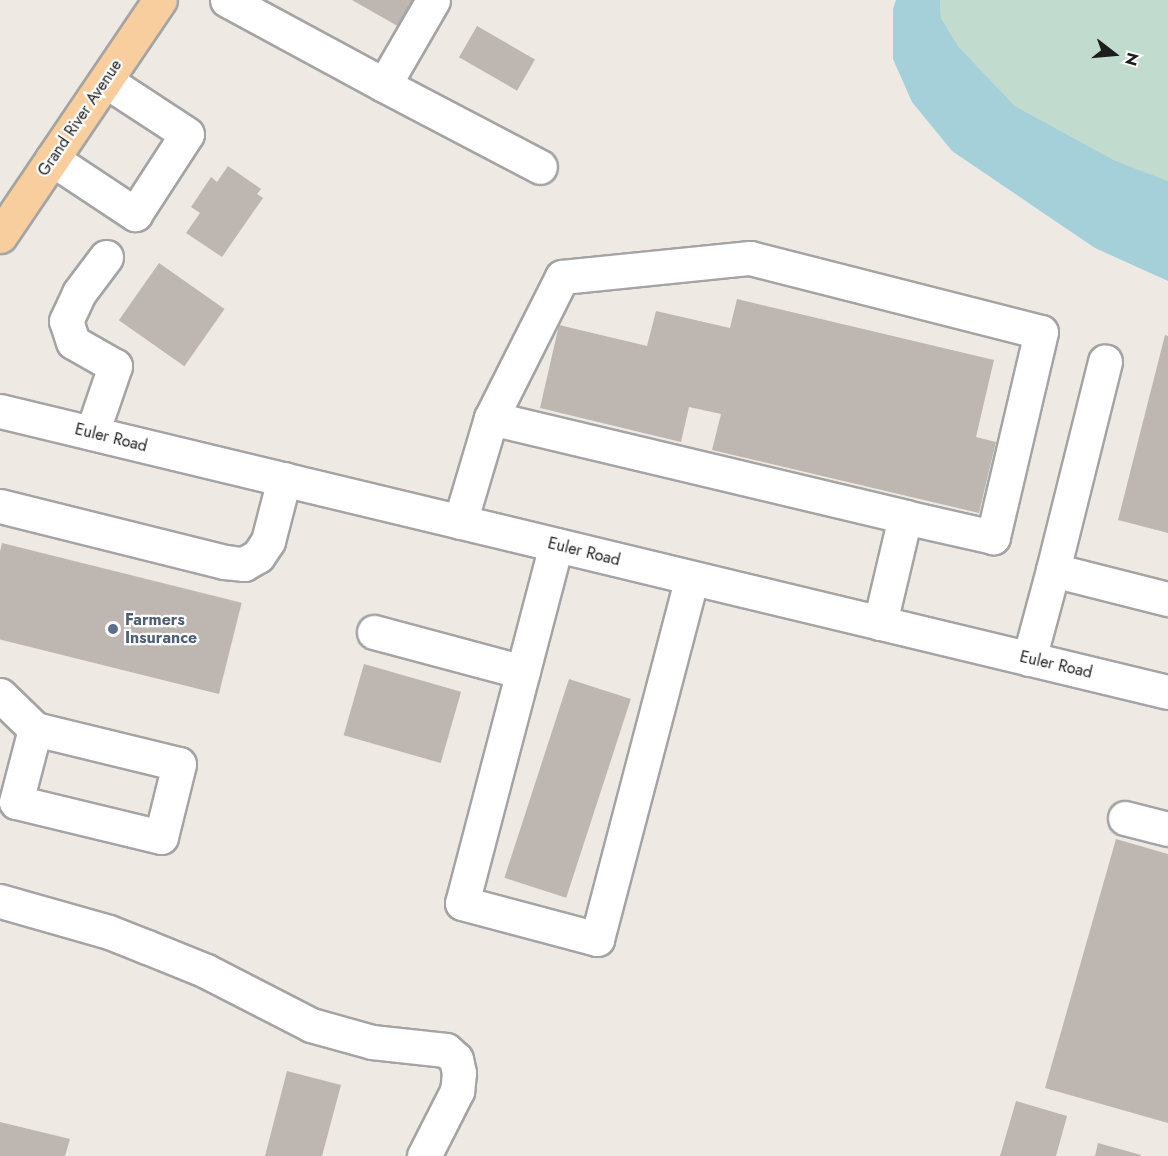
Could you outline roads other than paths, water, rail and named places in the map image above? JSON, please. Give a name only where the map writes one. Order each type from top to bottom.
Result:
[{"type":"main road","name":"Grand River Avenue","points":[[3,224],[52,159],[160,0]]},
{"type":"street","points":[[227,0],[540,167]]},
{"type":"street","points":[[384,85],[433,0]]},
{"type":"street","points":[[52,159],[135,214],[187,134],[106,81]]},
{"type":"street","points":[[92,433],[115,366],[72,342],[66,321],[80,293],[106,257]]},
{"type":"street","points":[[460,522],[491,418],[562,277],[750,258],[1041,332],[993,537],[491,418]]},
{"type":"street","points":[[1029,659],[1105,361]]},
{"type":"street","name":"Euler Road","points":[[0,411],[1168,692]]},
{"type":"street","points":[[0,506],[224,562],[244,564],[258,556],[268,541],[284,479]]},
{"type":"street","points":[[880,623],[905,517]]},
{"type":"street","points":[[556,545],[462,903],[597,939],[692,578]]},
{"type":"street","points":[[1053,570],[1168,599]]},
{"type":"street","points":[[374,632],[523,672]]},
{"type":"street","points":[[0,695],[34,729],[179,764],[161,837],[16,802],[34,729]]},
{"type":"street","points":[[1125,818],[1168,829]]},
{"type":"street","points":[[0,901],[109,932],[147,947],[206,971],[311,1024],[372,1042],[446,1050],[456,1059],[459,1073],[457,1091],[424,1156]]},
{"type":"water","points":[[896,0],[940,0],[941,18],[958,46],[1015,106],[1114,160],[1168,181],[1168,281],[1095,248],[952,151],[912,102],[893,59],[893,9]]},
{"type":"place","name":"Farmers Insurance","points":[[113,629]]}]
